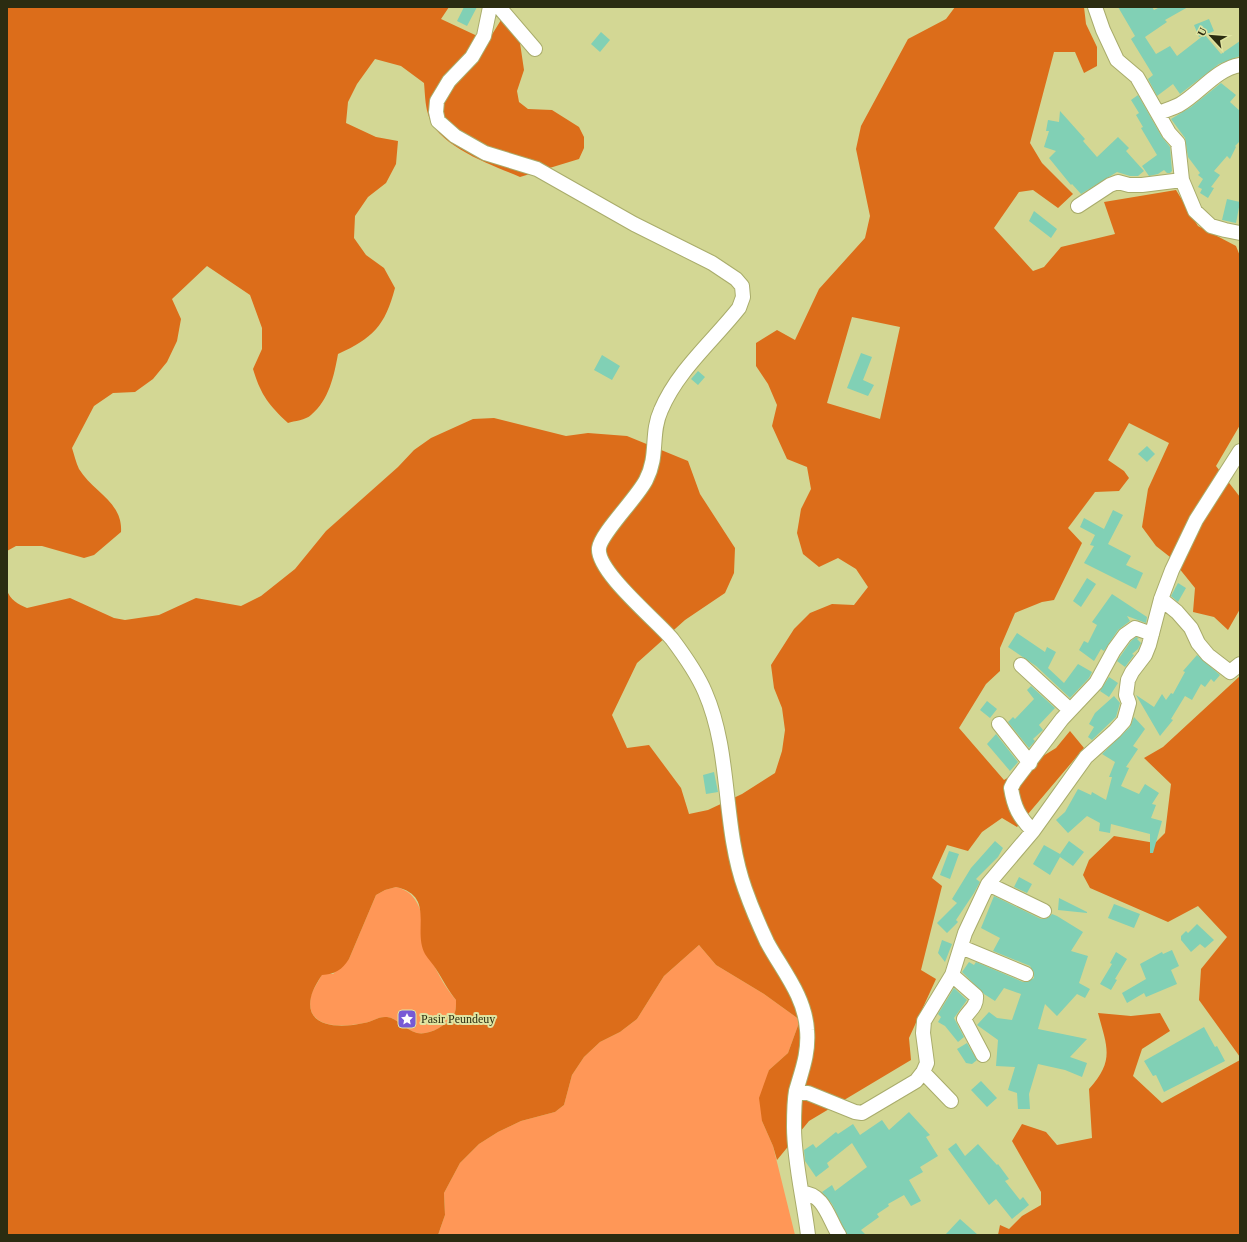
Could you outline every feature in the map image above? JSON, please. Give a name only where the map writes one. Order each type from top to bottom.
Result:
[{"type":"street","points":[[490,7],[484,36],[472,57],[449,81],[437,102],[436,112],[438,121],[455,136],[485,153],[537,168],[634,224],[712,263],[736,279],[742,286],[744,297],[739,308],[681,377],[661,410],[656,425],[655,457],[652,468],[631,504],[602,537],[599,549],[601,560],[608,572],[636,604],[670,638],[690,664],[705,692],[714,719],[725,767],[727,807],[736,860],[745,890],[767,942],[795,989],[804,1011],[807,1030],[807,1057],[796,1093],[794,1128],[808,1235]]},
{"type":"street","points":[[500,7],[535,48]]},
{"type":"street","points":[[1095,7],[1103,30],[1117,60],[1137,77],[1159,113],[1169,133],[1178,143],[1182,180],[1195,211],[1206,222],[1225,230],[1240,233]]},
{"type":"street","points":[[1159,113],[1180,104],[1203,85],[1231,68],[1240,65]]},
{"type":"street","points":[[1078,206],[1110,185],[1118,182],[1129,185],[1142,185],[1182,180]]},
{"type":"street","points":[[796,1093],[808,1093],[855,1112],[862,1112],[916,1081],[923,1072],[927,1063],[923,1033],[924,1021],[952,975],[972,917],[988,884],[1033,831],[1086,757],[1124,721],[1129,703],[1126,695],[1128,680],[1145,655],[1161,599],[1180,551],[1196,520],[1240,451]]},
{"type":"street","points":[[1161,599],[1177,612],[1191,628],[1198,643],[1208,655],[1230,672],[1240,664]]},
{"type":"street","points":[[1033,831],[1022,819],[1015,805],[1011,788],[1070,710],[1096,683],[1114,650],[1131,629],[1139,628],[1152,634]]},
{"type":"street","points":[[1021,665],[1070,710]]},
{"type":"street","points":[[999,724],[1030,763]]},
{"type":"street","points":[[988,884],[1044,911]]},
{"type":"street","points":[[961,947],[1026,974]]},
{"type":"street","points":[[952,975],[976,996],[977,1002],[964,1019],[983,1055]]},
{"type":"street","points":[[923,1072],[952,1101]]},
{"type":"street","points":[[802,1193],[807,1193],[819,1200],[825,1207],[839,1235]]},
{"type":"shaded area","points":[[7,7],[449,7],[441,19],[488,41],[501,20],[520,43],[524,70],[517,91],[519,102],[528,109],[552,110],[579,127],[584,137],[584,148],[579,159],[520,177],[495,167],[466,153],[442,136],[433,125],[428,114],[424,83],[401,66],[375,59],[357,84],[348,102],[346,123],[376,137],[398,141],[396,164],[386,183],[368,197],[355,216],[354,238],[366,255],[384,268],[395,288],[387,312],[376,329],[360,342],[338,354],[330,387],[317,409],[309,417],[288,423],[266,399],[262,393],[253,369],[262,349],[262,328],[250,295],[207,266],[172,299],[181,319],[177,341],[167,362],[153,379],[135,392],[113,393],[94,406],[72,448],[79,469],[106,498],[117,513],[121,532],[94,555],[84,558],[42,546],[16,546],[7,551]]},
{"type":"shaded area","points":[[955,7],[1084,7],[1086,24],[1097,47],[1097,66],[1084,73],[1075,52],[1054,52],[1030,143],[1042,163],[1073,194],[1058,208],[1033,190],[1019,192],[994,228],[1033,271],[1044,267],[1061,247],[1115,234],[1104,202],[1176,190],[1198,226],[1236,246],[1240,256],[1240,425],[1216,466],[1240,497],[1240,609],[1228,630],[1214,617],[1193,612],[1195,588],[1170,557],[1156,546],[1142,527],[1148,489],[1169,443],[1129,423],[1108,460],[1124,471],[1129,478],[1119,491],[1095,492],[1068,528],[1082,543],[1054,600],[1042,602],[1015,613],[1000,648],[1000,671],[986,684],[959,728],[1004,780],[1056,748],[1070,731],[1084,748],[1017,827],[1002,818],[982,832],[968,851],[947,845],[932,878],[942,886],[921,970],[936,979],[909,1038],[911,1060],[809,1121],[777,1160],[773,1146],[762,1121],[759,1098],[769,1070],[788,1053],[800,1020],[764,994],[716,965],[699,945],[664,976],[637,1019],[620,1032],[600,1042],[584,1057],[572,1075],[564,1105],[555,1112],[521,1121],[498,1132],[479,1144],[460,1163],[444,1193],[445,1215],[438,1235],[7,1235],[7,590],[12,599],[27,608],[70,598],[114,618],[125,620],[159,615],[196,598],[241,606],[261,596],[295,569],[326,531],[398,467],[414,450],[431,438],[473,419],[494,418],[566,436],[588,433],[627,436],[688,461],[700,494],[735,548],[734,573],[725,593],[685,620],[637,663],[612,715],[627,748],[649,745],[681,788],[689,814],[708,810],[742,794],[775,773],[782,751],[785,730],[782,708],[774,688],[771,665],[794,629],[810,613],[832,604],[854,605],[868,587],[856,569],[838,558],[819,567],[803,554],[797,533],[801,509],[811,489],[807,467],[787,459],[772,426],[777,405],[768,384],[756,366],[756,343],[777,330],[795,340],[819,289],[865,238],[870,216],[856,149],[861,126],[908,39],[946,19]],"holes":[[[852,317],[900,327],[880,419],[827,403]],[[396,887],[408,891],[416,898],[421,915],[422,945],[425,954],[456,1000],[455,1011],[449,1021],[444,1025],[427,1033],[417,1033],[387,1017],[381,1017],[367,1022],[345,1026],[327,1024],[319,1021],[313,1015],[310,1008],[311,997],[317,982],[322,975],[331,974],[344,966],[349,959],[376,895],[385,890]]]},
{"type":"shaded area","points":[[1240,676],[1240,1057],[1199,1000],[1201,969],[1227,937],[1198,906],[1168,922],[1090,888],[1083,875],[1089,860],[1114,836],[1155,843],[1165,833],[1171,784],[1144,758],[1163,747]]},
{"type":"shaded area","points":[[396,887],[407,892],[414,899],[419,908],[423,919],[429,953],[443,983],[456,1000],[455,1011],[449,1021],[444,1025],[427,1033],[417,1033],[387,1017],[381,1017],[355,1025],[345,1026],[327,1024],[319,1020],[313,1015],[310,1007],[311,996],[322,974],[333,974],[349,959],[376,895],[385,890]]},
{"type":"shaded area","points":[[699,945],[716,965],[764,994],[800,1020],[788,1053],[769,1070],[762,1121],[773,1146],[795,1235],[438,1235],[445,1215],[444,1193],[460,1163],[479,1144],[498,1132],[521,1121],[555,1112],[564,1105],[572,1075],[584,1057],[600,1042],[620,1032],[637,1019],[664,976]]},
{"type":"shaded area","points":[[1098,1013],[1131,1016],[1160,1013],[1170,1031],[1142,1049],[1133,1076],[1162,1103],[1240,1060],[1240,1235],[998,1235],[1000,1225],[1009,1229],[1022,1216],[1041,1205],[1041,1192],[1012,1141],[1022,1124],[1046,1132],[1057,1145],[1092,1138],[1089,1089],[1103,1070],[1107,1053]]},
{"type":"building","points":[[464,7],[477,7],[467,26],[457,21]]},
{"type":"building","points":[[1118,7],[1152,7],[1154,10],[1160,7],[1188,7],[1165,20],[1167,22],[1145,37],[1156,54],[1170,46],[1177,56],[1204,35],[1199,37],[1194,25],[1209,19],[1214,31],[1205,35],[1221,54],[1240,41],[1240,56],[1219,64],[1180,94],[1173,84],[1157,96],[1148,79],[1153,75],[1131,39],[1135,36]]},
{"type":"building","points":[[601,32],[610,40],[600,52],[591,44]]},
{"type":"building","points":[[1221,83],[1236,95],[1230,102],[1240,111],[1240,141],[1235,146],[1236,147],[1230,159],[1227,156],[1214,171],[1220,175],[1211,187],[1214,188],[1208,198],[1200,193],[1202,189],[1198,187],[1203,179],[1198,175],[1200,173],[1188,157],[1185,138],[1171,119],[1191,107]]},
{"type":"building","points":[[1138,95],[1162,137],[1170,147],[1172,171],[1170,173],[1167,173],[1164,170],[1158,174],[1149,176],[1142,166],[1157,155],[1141,128],[1143,127],[1136,115],[1139,113],[1131,100]]},
{"type":"building","points":[[1060,111],[1085,139],[1083,141],[1097,157],[1118,137],[1129,148],[1126,151],[1144,171],[1138,176],[1130,176],[1117,172],[1081,194],[1072,184],[1071,185],[1049,158],[1056,151],[1044,147],[1049,131],[1046,131],[1048,120],[1059,122]]},
{"type":"building","points":[[1227,199],[1240,202],[1236,223],[1222,220]]},
{"type":"building","points":[[1034,211],[1057,229],[1051,238],[1029,221]]},
{"type":"building","points":[[861,353],[872,357],[863,380],[874,385],[868,396],[847,388]]},
{"type":"building","points":[[602,355],[620,366],[612,380],[594,370]]},
{"type":"building","points":[[698,371],[705,377],[698,385],[691,379]]},
{"type":"building","points":[[1147,446],[1155,454],[1147,462],[1138,454]]},
{"type":"building","points":[[1113,510],[1123,515],[1108,544],[1131,556],[1126,565],[1143,573],[1136,589],[1084,563],[1094,546],[1090,545],[1095,535],[1080,527],[1084,518],[1104,529]]},
{"type":"building","points":[[1087,578],[1096,584],[1081,607],[1073,601]]},
{"type":"building","points":[[1178,583],[1186,588],[1178,602],[1171,596]]},
{"type":"building","points":[[1112,594],[1147,617],[1146,623],[1127,616],[1130,621],[1118,630],[1104,651],[1101,649],[1094,661],[1079,650],[1084,641],[1088,643],[1097,625],[1092,622]]},
{"type":"building","points":[[1017,633],[1045,652],[1047,647],[1056,652],[1048,668],[1064,683],[1078,664],[1092,672],[1089,678],[1070,698],[1036,666],[1008,647]]},
{"type":"building","points":[[1136,637],[1139,638],[1137,639],[1141,643],[1138,649],[1132,654],[1134,655],[1125,667],[1117,661],[1131,641]]},
{"type":"building","points":[[1197,655],[1220,675],[1214,682],[1211,679],[1205,687],[1201,684],[1192,700],[1185,696],[1171,719],[1173,720],[1160,736],[1136,695],[1154,707],[1162,694],[1166,700],[1171,693],[1173,694],[1185,672],[1183,671]]},
{"type":"building","points":[[1109,677],[1118,683],[1109,697],[1100,691]]},
{"type":"building","points":[[1031,686],[1055,708],[1039,725],[1043,730],[1033,739],[1035,741],[1029,748],[1008,722],[1013,717],[1015,719],[1034,699],[1027,690]]},
{"type":"building","points":[[1114,696],[1120,703],[1116,717],[1092,740],[1088,737],[1094,727],[1089,724],[1095,713]]},
{"type":"building","points":[[987,701],[997,709],[990,718],[980,710]]},
{"type":"building","points":[[1134,717],[1145,729],[1133,746],[1138,749],[1126,767],[1129,768],[1121,786],[1139,794],[1145,784],[1159,793],[1152,804],[1156,805],[1151,818],[1162,821],[1153,853],[1150,853],[1150,834],[1111,824],[1110,833],[1099,831],[1100,823],[1087,816],[1068,833],[1056,820],[1065,812],[1078,789],[1091,795],[1092,792],[1106,800],[1112,777],[1109,777],[1115,762],[1102,754],[1130,727]]},
{"type":"building","points":[[996,734],[1018,762],[1010,771],[987,744]]},
{"type":"building","points":[[714,772],[718,792],[706,794],[703,775]]},
{"type":"building","points":[[995,841],[1003,848],[998,857],[976,879],[980,882],[956,920],[958,922],[947,933],[937,923],[957,903],[952,899],[971,868]]},
{"type":"building","points":[[1069,841],[1084,852],[1073,866],[1060,857],[1050,875],[1033,864],[1044,845],[1060,854]]},
{"type":"building","points":[[949,851],[959,854],[950,879],[940,875]]},
{"type":"building","points":[[1019,877],[1032,884],[1027,893],[1014,887]]},
{"type":"building","points":[[994,896],[1041,919],[1048,918],[1052,914],[1057,916],[1083,932],[1071,951],[1088,956],[1079,983],[1090,989],[1085,998],[1077,994],[1057,1016],[1045,1004],[1038,1029],[1087,1039],[1070,1057],[1087,1063],[1082,1077],[1065,1070],[1038,1064],[1029,1094],[1030,1109],[1018,1109],[1017,1093],[1008,1090],[1015,1067],[996,1066],[998,1040],[977,1025],[989,1012],[997,1018],[1012,1020],[1021,994],[1004,988],[995,1001],[984,994],[962,972],[969,962],[974,965],[976,962],[1023,982],[1027,982],[1034,978],[1034,973],[1030,966],[993,951],[1000,938],[981,928]]},
{"type":"building","points":[[1059,898],[1087,912],[1087,913],[1058,910]]},
{"type":"building","points":[[1114,904],[1140,914],[1134,928],[1108,918]]},
{"type":"building","points":[[1197,924],[1214,940],[1205,948],[1200,944],[1191,952],[1181,940],[1181,936],[1186,931],[1188,933]]},
{"type":"building","points":[[942,940],[952,944],[945,962],[938,953]]},
{"type":"building","points":[[1172,950],[1179,966],[1171,970],[1177,984],[1146,997],[1144,993],[1127,1003],[1122,993],[1146,979],[1140,964],[1162,952],[1163,954]]},
{"type":"building","points":[[1116,952],[1127,959],[1115,979],[1117,980],[1111,990],[1100,984],[1112,964],[1110,963]]},
{"type":"building","points":[[954,988],[967,1000],[954,1018],[964,1037],[958,1042],[945,1026],[938,1022],[941,1017],[938,1014]]},
{"type":"building","points":[[1204,1027],[1225,1061],[1164,1092],[1156,1075],[1153,1076],[1144,1061]]},
{"type":"building","points":[[967,1043],[977,1060],[972,1064],[966,1063],[957,1049]]},
{"type":"building","points":[[981,1081],[997,1098],[987,1107],[971,1090]]},
{"type":"building","points":[[909,1112],[930,1135],[926,1137],[938,1156],[920,1167],[923,1172],[909,1180],[921,1201],[911,1206],[904,1195],[888,1204],[889,1206],[877,1214],[879,1217],[861,1230],[866,1235],[847,1235],[832,1204],[822,1192],[832,1185],[835,1191],[867,1167],[852,1143],[827,1163],[829,1167],[816,1177],[805,1161],[804,1150],[813,1144],[816,1148],[836,1132],[838,1134],[853,1124],[860,1135],[882,1120],[889,1130]]},
{"type":"building","points":[[956,1143],[965,1156],[978,1144],[997,1165],[998,1164],[1009,1179],[1005,1181],[1020,1200],[1023,1197],[1029,1205],[1012,1219],[996,1199],[989,1205],[948,1149]]},
{"type":"building","points":[[960,1219],[978,1235],[945,1235]]},
{"type":"place","name":"Pasir Peundeuy","points":[[407,1019]]}]
